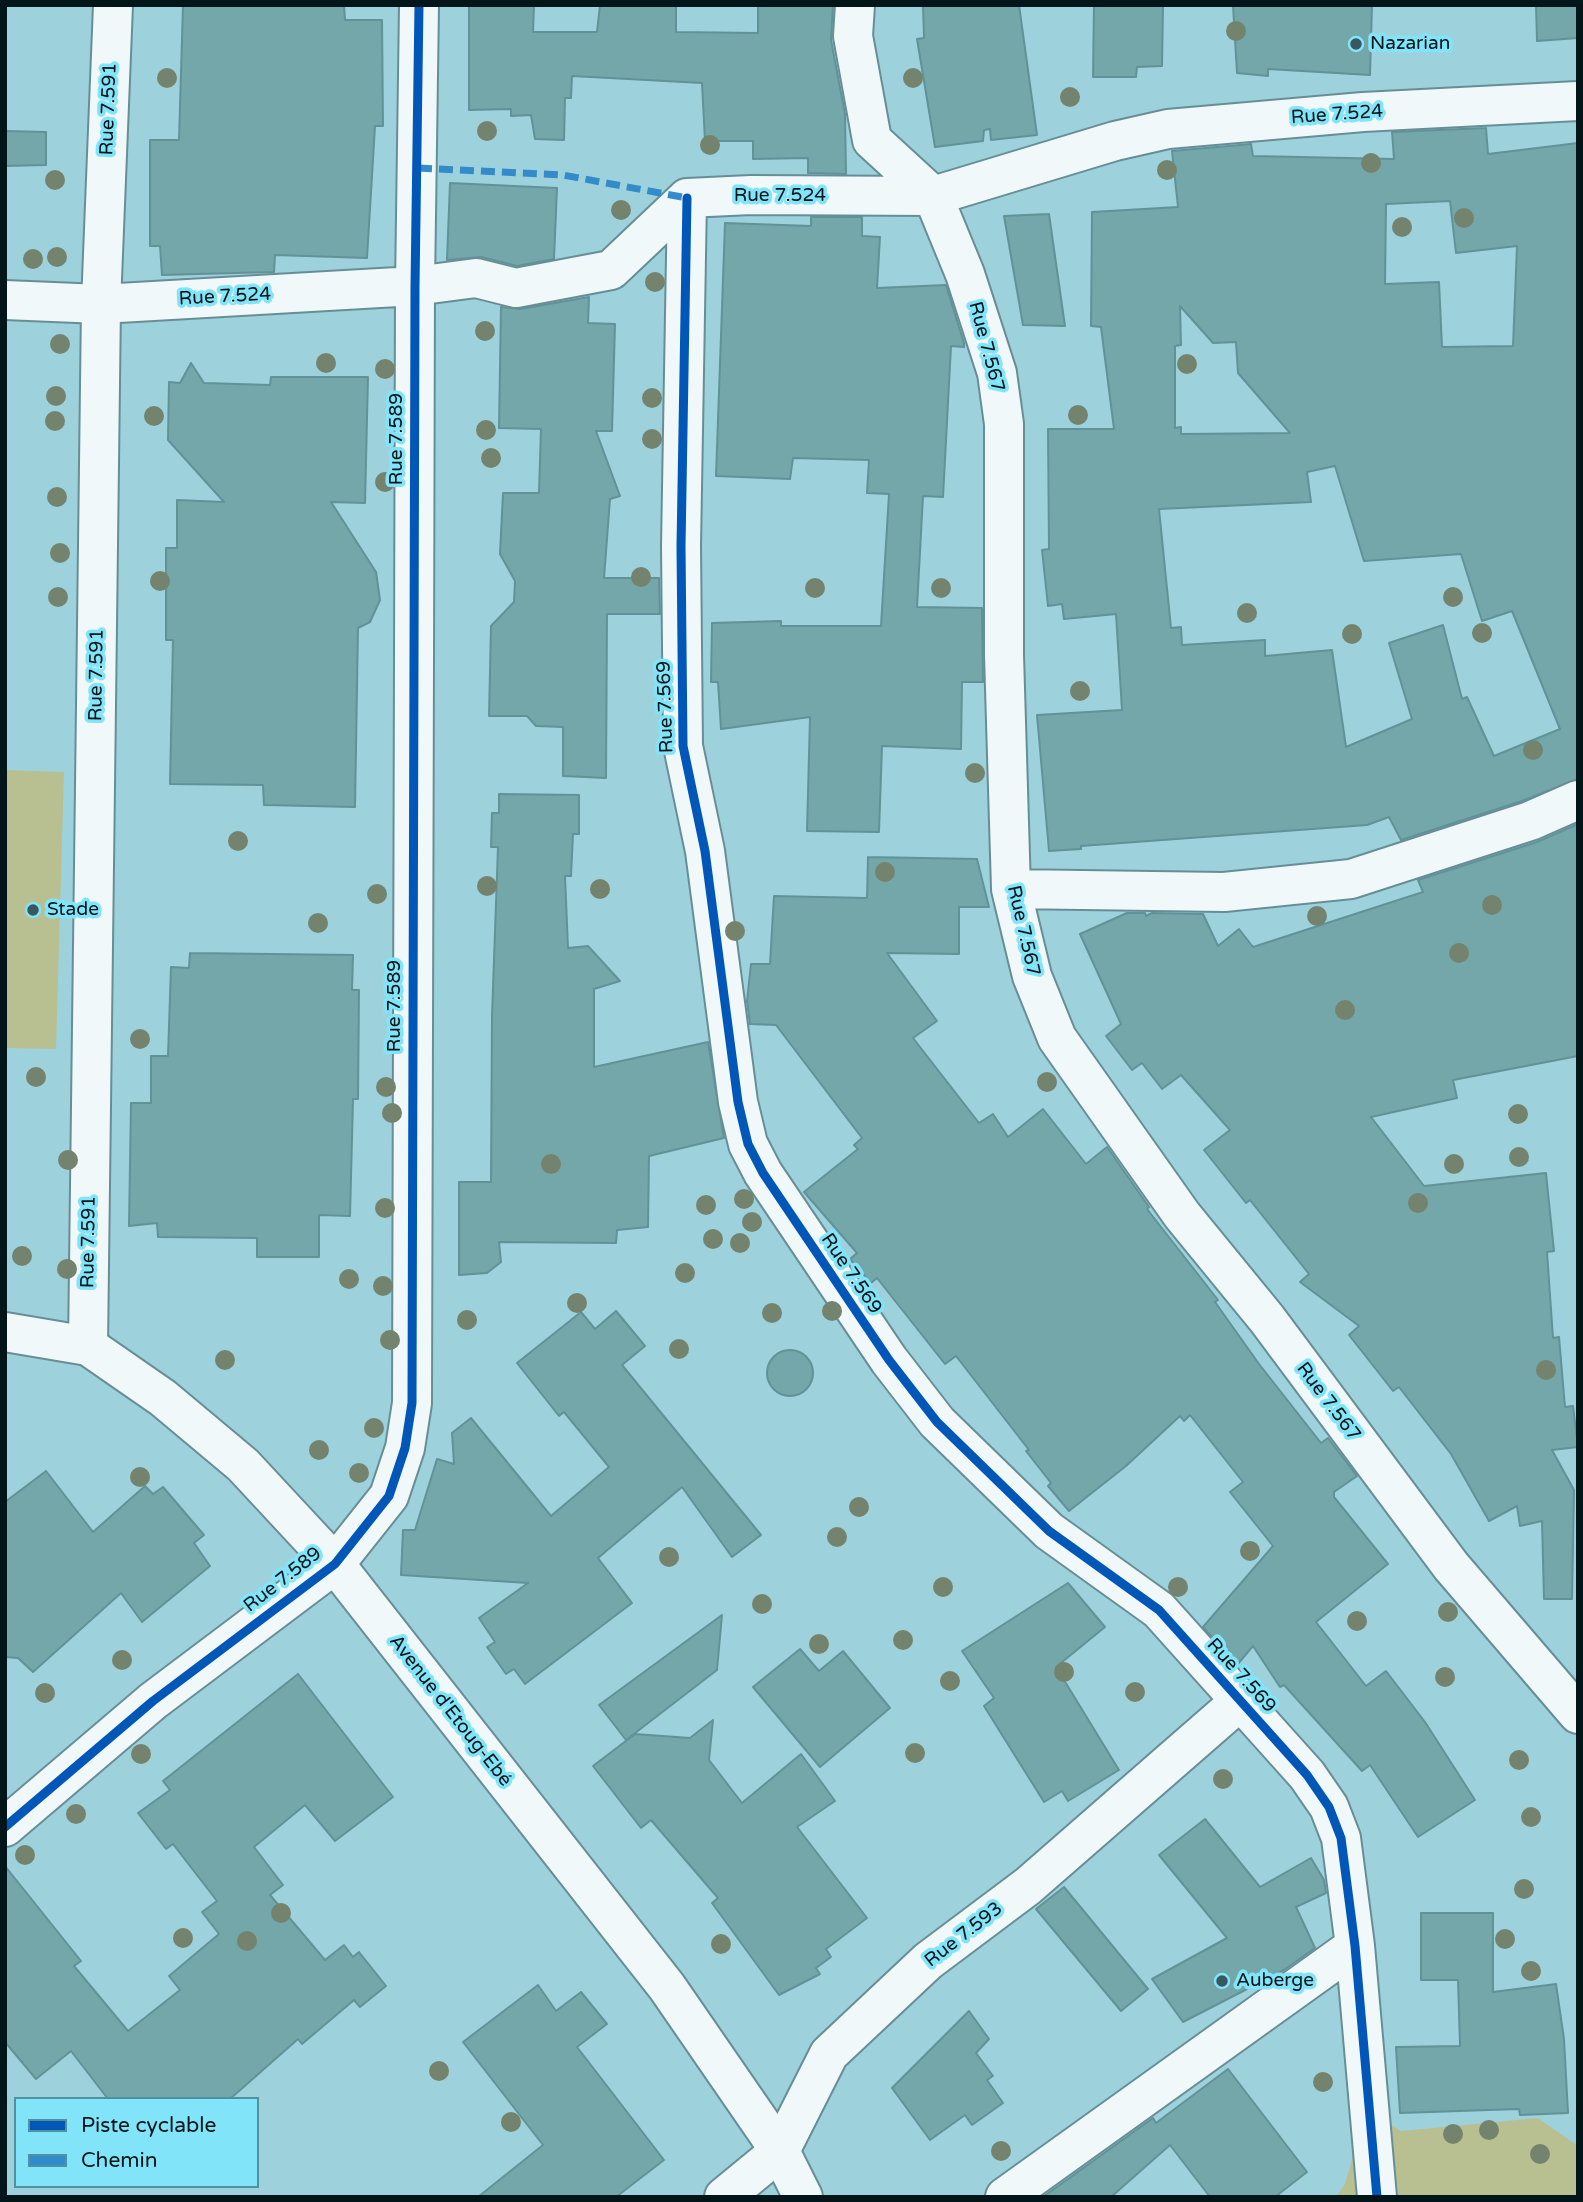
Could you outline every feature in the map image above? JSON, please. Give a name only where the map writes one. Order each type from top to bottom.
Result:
[{"type":"street","name":"Rue 7.591","points":[[88,1346],[101,304],[113,5]]},
{"type":"street","name":"Rue 7.589","points":[[5,1827],[153,1701],[335,1564],[389,1496],[405,1448],[412,1403],[415,286],[419,5]]},
{"type":"street","name":"Rue 7.567","points":[[855,5],[853,36],[872,140],[933,196],[986,332],[997,373],[1004,424],[1005,681],[1011,889],[1032,975],[1057,1038],[1182,1215],[1267,1319],[1451,1566],[1578,1714]]},
{"type":"street","name":"Rue 7.524","points":[[5,300],[101,304],[415,286],[476,278],[516,288],[611,270],[687,198],[751,195],[933,196],[1115,141],[1168,130],[1363,112],[1578,101]]},
{"type":"street","name":"Rue 7.569","points":[[687,198],[681,546],[683,746],[705,850],[738,1102],[748,1143],[763,1173],[881,1349],[937,1422],[1049,1531],[1159,1610],[1239,1702],[1307,1774],[1329,1807],[1340,1838],[1355,1946],[1377,2197]]},
{"type":"street","points":[[1011,889],[1224,892],[1351,879],[1530,821],[1578,800]]},
{"type":"street","name":"Avenue d'Etoug-Ebé","points":[[5,1332],[88,1346],[163,1398],[243,1465],[335,1564],[667,1987],[780,2151],[803,2197]]},
{"type":"street","name":"Rue 7.593","points":[[724,2197],[780,2151],[829,2054],[928,1961],[1028,1886],[1239,1702]]},
{"type":"street","points":[[1005,2197],[1355,1946]]},
{"type":"green space","name":"Stade","points":[[5,770],[64,772],[56,1049],[5,1048]]},
{"type":"green space","points":[[1366,2109],[1401,2131],[1538,2118],[1578,2146],[1578,2197],[1336,2197],[1345,2184]]},
{"type":"building","points":[[183,5],[344,5],[345,20],[382,20],[383,126],[375,126],[367,258],[275,255],[274,272],[162,275],[160,246],[150,246],[150,140],[179,140]]},
{"type":"building","points":[[469,5],[534,5],[533,32],[597,32],[600,5],[676,5],[676,32],[758,33],[758,5],[833,5],[831,40],[845,114],[846,174],[808,173],[808,158],[753,159],[753,141],[705,141],[702,83],[572,76],[571,98],[565,98],[564,140],[535,139],[531,115],[511,116],[511,109],[469,110]]},
{"type":"building","points":[[923,5],[1019,5],[1037,135],[991,140],[990,129],[984,130],[983,141],[935,147],[917,39],[924,38]]},
{"type":"building","points":[[1094,5],[1163,5],[1162,66],[1137,67],[1136,77],[1093,77]]},
{"type":"building","points":[[1233,5],[1372,5],[1370,75],[1268,69],[1268,76],[1237,73]]},
{"type":"building","points":[[1536,5],[1578,5],[1578,38],[1537,41]]},
{"type":"building","points":[[1486,128],[1488,154],[1578,143],[1578,779],[1522,801],[1401,840],[1389,817],[1367,825],[1081,846],[1081,849],[1049,851],[1037,715],[1122,710],[1116,614],[1064,619],[1062,604],[1048,606],[1042,550],[1049,549],[1048,429],[1114,429],[1101,327],[1091,326],[1092,212],[1178,207],[1172,151],[1251,144],[1253,156],[1394,159],[1392,132]],"holes":[[[1450,201],[1456,253],[1517,246],[1513,346],[1442,347],[1439,282],[1385,284],[1386,204]],[[1180,306],[1213,343],[1236,342],[1238,373],[1290,433],[1181,434],[1181,427],[1175,428],[1175,346],[1181,345]],[[1335,466],[1364,561],[1461,554],[1482,621],[1512,611],[1560,729],[1494,756],[1467,697],[1462,699],[1443,625],[1389,643],[1412,719],[1346,747],[1332,650],[1265,656],[1265,640],[1182,645],[1181,627],[1171,628],[1159,509],[1311,502],[1307,472]]]},
{"type":"building","points":[[5,131],[46,132],[46,165],[5,166]]},
{"type":"building","points":[[450,183],[557,188],[554,259],[517,266],[481,257],[447,260]]},
{"type":"building","points":[[1049,214],[1065,326],[1023,325],[1004,216]]},
{"type":"building","points":[[811,217],[862,217],[862,236],[880,237],[877,288],[946,285],[964,343],[964,347],[951,346],[943,497],[923,496],[917,607],[982,608],[983,682],[962,682],[961,749],[882,746],[879,832],[807,831],[810,717],[721,729],[718,682],[711,682],[712,623],[781,621],[781,626],[881,626],[889,494],[867,493],[869,460],[793,458],[790,479],[716,476],[725,223],[811,226]]},
{"type":"building","points":[[589,297],[588,323],[615,324],[612,431],[596,431],[620,496],[610,499],[604,578],[659,578],[660,614],[607,614],[606,778],[563,776],[563,727],[536,726],[527,716],[489,716],[491,626],[514,602],[515,581],[500,554],[503,493],[539,493],[541,429],[499,428],[501,307],[520,309]]},
{"type":"building","points":[[191,363],[204,383],[270,385],[271,377],[368,377],[365,503],[331,502],[376,572],[380,600],[370,622],[358,628],[355,807],[264,805],[263,785],[170,784],[173,640],[166,640],[166,548],[177,548],[177,500],[224,502],[168,440],[169,382],[180,383]]},
{"type":"building","points":[[499,794],[579,795],[579,834],[573,834],[571,876],[565,876],[568,948],[588,946],[620,981],[594,989],[594,1067],[708,1042],[724,1138],[649,1156],[648,1227],[617,1230],[616,1243],[499,1242],[501,1262],[487,1273],[459,1275],[459,1182],[491,1182],[492,1016],[498,847],[491,847],[492,813],[499,813]]},
{"type":"building","points":[[1578,824],[1578,1056],[1453,1080],[1457,1098],[1371,1117],[1424,1186],[1546,1173],[1554,1251],[1547,1252],[1553,1338],[1559,1337],[1565,1407],[1573,1406],[1578,1447],[1552,1450],[1574,1490],[1572,1599],[1544,1599],[1542,1521],[1520,1526],[1517,1506],[1489,1521],[1451,1454],[1399,1387],[1393,1391],[1349,1335],[1359,1326],[1300,1282],[1309,1274],[1250,1200],[1246,1203],[1204,1150],[1230,1130],[1181,1075],[1162,1089],[1142,1063],[1132,1070],[1106,1036],[1121,1024],[1080,934],[1127,913],[1145,913],[1146,916],[1152,913],[1203,914],[1218,946],[1239,929],[1253,947],[1423,892],[1418,880],[1537,842]]},
{"type":"building","points":[[868,857],[977,859],[989,907],[959,907],[959,954],[887,953],[937,1021],[913,1038],[979,1123],[993,1114],[1008,1137],[1043,1109],[1086,1164],[1107,1147],[1149,1207],[1147,1209],[1218,1300],[1215,1302],[1259,1364],[1321,1443],[1328,1438],[1357,1476],[1334,1492],[1334,1497],[1388,1564],[1316,1622],[1366,1686],[1386,1671],[1425,1722],[1475,1800],[1418,1837],[1370,1765],[1362,1771],[1284,1685],[1280,1687],[1253,1646],[1237,1665],[1203,1627],[1273,1546],[1230,1492],[1243,1482],[1190,1415],[1184,1421],[1180,1416],[1126,1466],[1069,1511],[1048,1486],[1051,1483],[1026,1451],[1029,1450],[956,1356],[945,1364],[877,1278],[871,1283],[850,1259],[857,1253],[804,1192],[858,1149],[854,1145],[862,1138],[776,1025],[750,1024],[747,1001],[751,964],[770,964],[774,896],[867,898]]},
{"type":"building","points":[[190,953],[353,955],[352,990],[359,990],[358,1099],[353,1099],[350,1216],[319,1215],[319,1257],[257,1257],[257,1238],[158,1237],[157,1223],[129,1226],[131,1103],[151,1103],[151,1056],[168,1056],[171,967],[189,968]]},
{"type":"building","points":[[616,1311],[645,1346],[622,1365],[761,1535],[732,1557],[682,1487],[598,1558],[632,1603],[525,1684],[514,1669],[506,1674],[487,1647],[495,1642],[479,1618],[528,1583],[401,1575],[403,1530],[415,1530],[437,1459],[454,1464],[452,1433],[471,1418],[551,1516],[609,1467],[564,1412],[559,1416],[517,1363],[581,1312],[595,1329]]},
{"type":"building","points":[[790,1350],[806,1357],[813,1373],[806,1389],[790,1396],[774,1389],[767,1373],[774,1357]]},
{"type":"building","points":[[46,1471],[93,1532],[145,1486],[153,1494],[163,1487],[204,1535],[194,1543],[210,1566],[142,1622],[121,1593],[33,1672],[18,1658],[5,1657],[5,1502]]},
{"type":"building","points":[[1068,1583],[1105,1627],[1056,1667],[1119,1770],[1068,1801],[1062,1791],[1044,1802],[984,1706],[994,1698],[962,1651]]},
{"type":"building","points":[[722,1615],[717,1670],[626,1740],[599,1705]]},
{"type":"building","points":[[800,1649],[819,1671],[843,1651],[890,1708],[820,1767],[753,1687]]},
{"type":"building","points":[[298,1674],[393,1797],[335,1841],[305,1805],[254,1847],[283,1885],[270,1895],[325,1960],[344,1945],[353,1957],[359,1952],[386,1986],[360,2007],[354,2000],[302,2044],[298,2039],[232,2097],[106,2097],[71,2051],[36,2079],[5,2042],[5,1866],[81,1961],[74,1966],[128,2031],[180,1990],[169,1976],[219,1934],[202,1912],[217,1901],[173,1844],[166,1849],[138,1813],[170,1790],[163,1781]]},
{"type":"building","points":[[713,1720],[709,1760],[742,1803],[801,1754],[835,1801],[797,1827],[867,1918],[826,1949],[831,1957],[816,1968],[820,1974],[779,1995],[712,1903],[718,1898],[651,1820],[641,1828],[593,1766],[635,1734],[690,1738]]},
{"type":"building","points":[[1205,1819],[1260,1887],[1311,1858],[1324,1880],[1326,1893],[1296,1907],[1315,1948],[1284,1970],[1183,2022],[1152,1979],[1227,1938],[1159,1855]]},
{"type":"building","points":[[1064,1887],[1148,1989],[1121,2011],[1036,1909]]},
{"type":"building","points":[[1421,1913],[1493,1913],[1493,1992],[1556,1984],[1564,2039],[1568,2113],[1520,2115],[1519,2109],[1400,2113],[1396,2047],[1460,2046],[1458,1980],[1421,1980]]},
{"type":"building","points":[[538,1985],[556,2011],[581,1992],[607,2024],[577,2047],[664,2160],[616,2197],[478,2197],[543,2145],[463,2042]]},
{"type":"building","points":[[969,2011],[989,2039],[976,2053],[993,2076],[987,2080],[1003,2103],[972,2125],[965,2115],[930,2140],[892,2088]]},
{"type":"building","points":[[1228,2069],[1307,2172],[1275,2197],[1210,2197],[1170,2145],[1111,2197],[1043,2197],[1153,2118],[1156,2123]]},
{"type":"marked path","points":[[418,168],[563,175],[687,198]]},
{"type":"cycle path","points":[[5,1827],[153,1701],[335,1564],[389,1496],[405,1448],[412,1403],[415,286],[419,5]]},
{"type":"cycle path","points":[[687,198],[681,546],[683,746],[705,851],[738,1102],[748,1144],[763,1173],[889,1360],[937,1422],[1049,1531],[1159,1610],[1307,1775],[1329,1807],[1341,1838],[1355,1946],[1377,2197]]},
{"type":"place","name":"Nazarian","points":[[1356,44]]},
{"type":"place","name":"Stade","points":[[33,910]]},
{"type":"place","name":"Auberge","points":[[1222,1981]]}]
